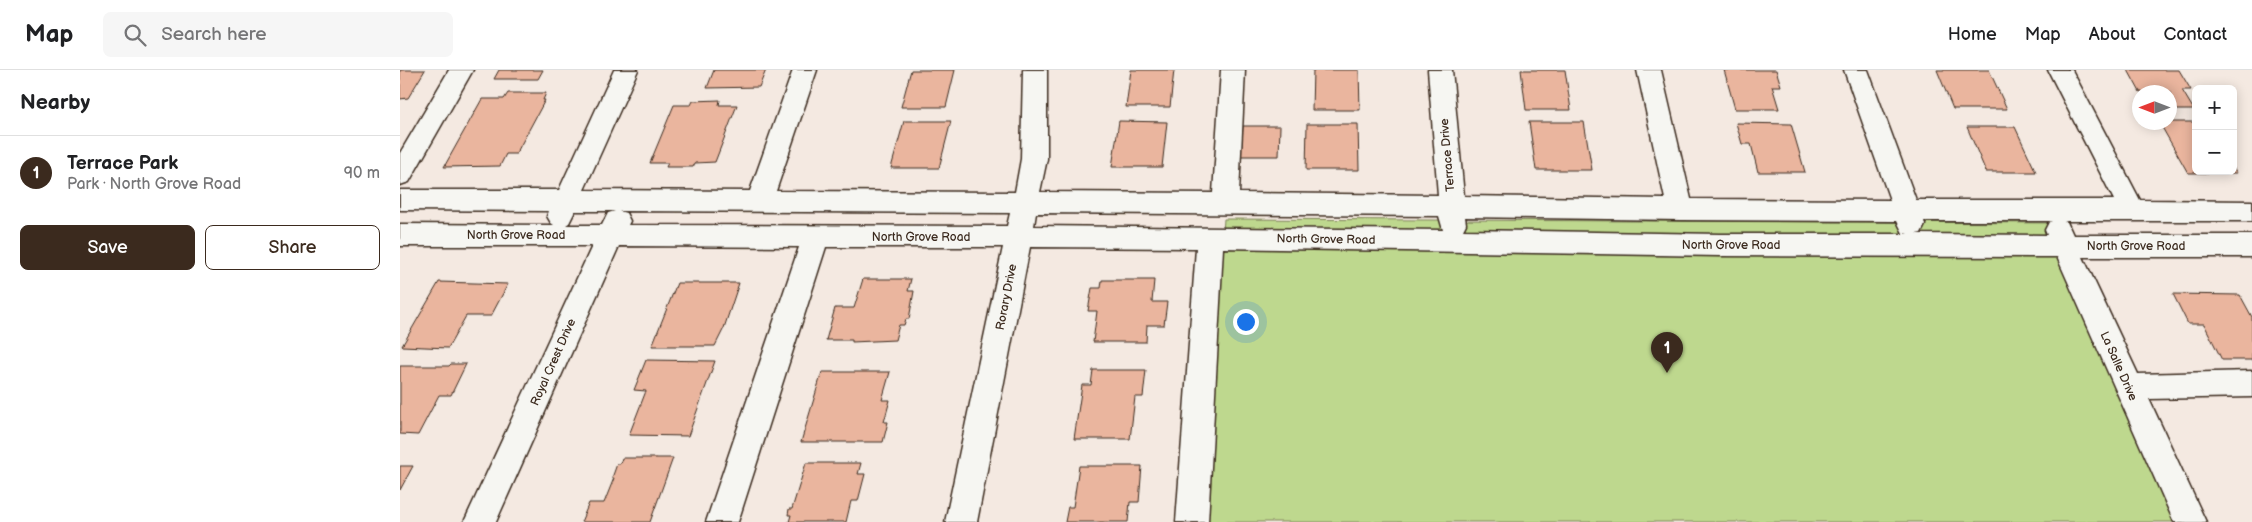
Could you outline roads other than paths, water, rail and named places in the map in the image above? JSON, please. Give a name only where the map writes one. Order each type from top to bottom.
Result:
[{"type":"street","points":[[400,175],[462,70]]},
{"type":"street","points":[[550,236],[626,70]]},
{"type":"street","points":[[759,202],[805,70]]},
{"type":"street","name":"Rorary Drive","points":[[961,522],[1034,159],[1035,70]]},
{"type":"street","points":[[1225,202],[1233,70]]},
{"type":"street","name":"Terrace Drive","points":[[1440,70],[1454,241]]},
{"type":"street","points":[[1649,70],[1680,210]]},
{"type":"street","points":[[1856,70],[1921,245]]},
{"type":"street","points":[[2060,70],[2132,211]]},
{"type":"street","points":[[400,200],[1225,202],[1680,210],[2252,211]]},
{"type":"street","name":"Royal Crest Drive","points":[[480,522],[625,201]]},
{"type":"street","name":"La Salle Drive","points":[[2049,211],[2190,522]]},
{"type":"street","name":"North Grove Road","points":[[403,240],[550,236],[1210,237],[1720,245],[2252,246]]},
{"type":"street","points":[[722,522],[816,237]]},
{"type":"street","points":[[1192,522],[1210,237]]},
{"type":"street","points":[[2129,387],[2252,384]]},
{"type":"place","name":"Terrace Park","points":[[1667,373]]}]
